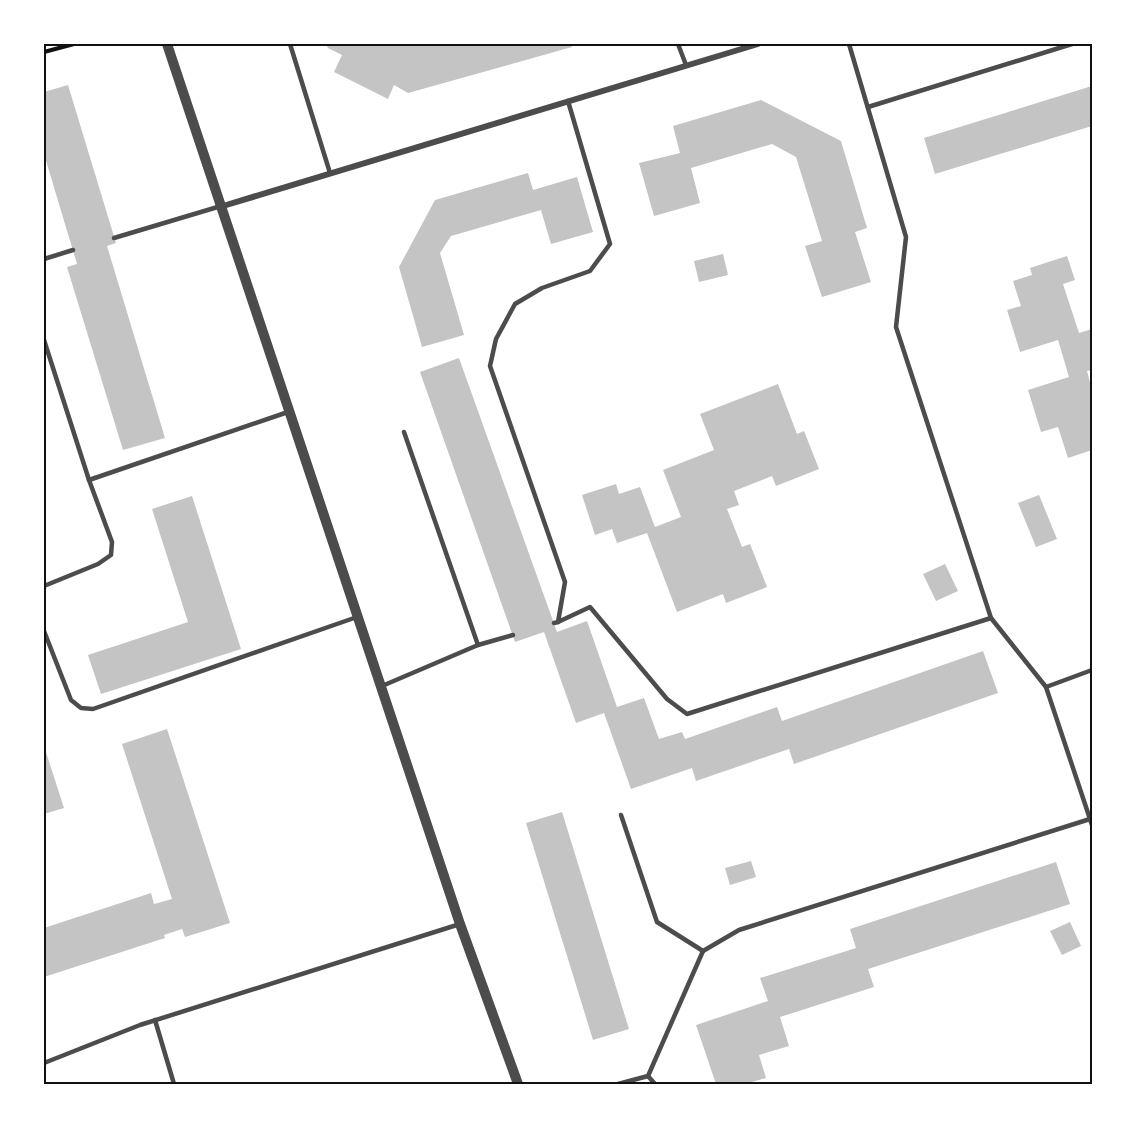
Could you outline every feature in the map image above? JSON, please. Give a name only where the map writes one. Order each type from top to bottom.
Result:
[{"type":"street","points":[[167,44],[223,206],[460,924],[518,1084]]},
{"type":"street","points":[[223,206],[758,44]]},
{"type":"lane","points":[[290,44],[330,173]]},
{"type":"lane","points":[[678,44],[686,65]]},
{"type":"lane","points":[[849,44],[906,237],[896,327],[991,618],[1046,687],[1092,825]]},
{"type":"lane","points":[[868,107],[1072,44]]},
{"type":"lane","points":[[568,101],[610,244],[590,271],[542,288],[515,304],[496,339],[490,366],[565,582],[556,622],[590,607],[667,699],[687,714],[991,618]]},
{"type":"lane","points":[[114,238],[223,206]]},
{"type":"lane","points":[[44,259],[73,250]]},
{"type":"lane","points":[[44,340],[89,480],[112,542],[111,555],[98,564],[44,586]]},
{"type":"lane","points":[[89,480],[291,411]]},
{"type":"lane","points":[[404,432],[478,645]]},
{"type":"lane","points":[[44,632],[71,700],[81,708],[93,709],[359,616]]},
{"type":"lane","points":[[382,686],[478,645],[513,635]]},
{"type":"lane","points":[[1046,687],[1092,670]]},
{"type":"lane","points":[[621,815],[657,922],[703,951]]},
{"type":"lane","points":[[648,1076],[703,951],[739,930],[1090,819]]},
{"type":"lane","points":[[44,1063],[155,1020],[460,924]]},
{"type":"lane","points":[[155,1020],[174,1084]]},
{"type":"lane","points":[[618,1084],[648,1076]]},
{"type":"lane","points":[[648,1076],[655,1084]]},
{"type":"path","points":[[44,52],[74,44]]},
{"type":"building","points":[[326,44],[571,44],[572,47],[408,93],[394,85],[388,99],[334,72],[342,55],[328,48]]},
{"type":"building","points":[[68,85],[116,243],[107,246],[165,438],[123,450],[67,267],[77,264],[44,154],[44,92]]},
{"type":"building","points":[[1092,86],[1092,126],[935,174],[924,138]]},
{"type":"building","points":[[761,100],[841,141],[867,228],[855,232],[871,282],[822,297],[805,246],[822,241],[796,157],[772,144],[691,168],[700,203],[654,216],[639,163],[680,153],[673,126]]},
{"type":"building","points":[[528,173],[533,190],[577,177],[593,232],[551,244],[541,210],[451,236],[440,253],[464,335],[422,347],[399,267],[435,200]]},
{"type":"building","points":[[723,254],[728,275],[699,282],[694,261]]},
{"type":"building","points":[[1067,256],[1075,280],[1063,284],[1079,333],[1092,329],[1092,370],[1087,371],[1092,390],[1092,450],[1068,458],[1058,427],[1041,432],[1028,390],[1069,377],[1058,340],[1020,352],[1007,310],[1021,306],[1013,281],[1032,275],[1030,268]]},
{"type":"building","points":[[459,358],[557,632],[587,621],[617,707],[644,698],[659,739],[682,732],[685,739],[777,707],[782,721],[983,651],[998,693],[794,764],[789,749],[696,781],[692,768],[631,789],[604,713],[576,723],[544,632],[515,642],[420,372]]},
{"type":"building","points":[[778,384],[797,434],[804,431],[819,469],[776,486],[772,476],[734,491],[739,505],[727,509],[742,547],[750,544],[767,587],[726,603],[723,594],[677,612],[647,533],[617,543],[612,529],[595,535],[582,495],[616,484],[619,494],[640,487],[655,527],[681,517],[663,470],[714,450],[700,414]]},
{"type":"building","points":[[1039,495],[1057,539],[1036,547],[1018,503]]},
{"type":"building","points":[[192,496],[241,649],[101,694],[88,655],[188,622],[152,509]]},
{"type":"building","points":[[945,564],[958,591],[936,601],[923,574]]},
{"type":"building","points":[[167,729],[230,923],[185,937],[182,929],[164,935],[165,938],[44,977],[44,928],[151,893],[154,904],[172,899],[122,744]]},
{"type":"building","points":[[44,746],[64,808],[44,814]]},
{"type":"building","points":[[562,812],[629,1029],[593,1040],[526,823]]},
{"type":"building","points":[[751,861],[756,877],[730,885],[725,868]]},
{"type":"building","points":[[1056,862],[1070,904],[868,969],[874,987],[780,1017],[789,1046],[759,1055],[766,1078],[745,1084],[716,1084],[696,1025],[768,1001],[760,978],[856,948],[850,929]]},
{"type":"building","points":[[1070,922],[1081,946],[1062,955],[1050,931]]}]
